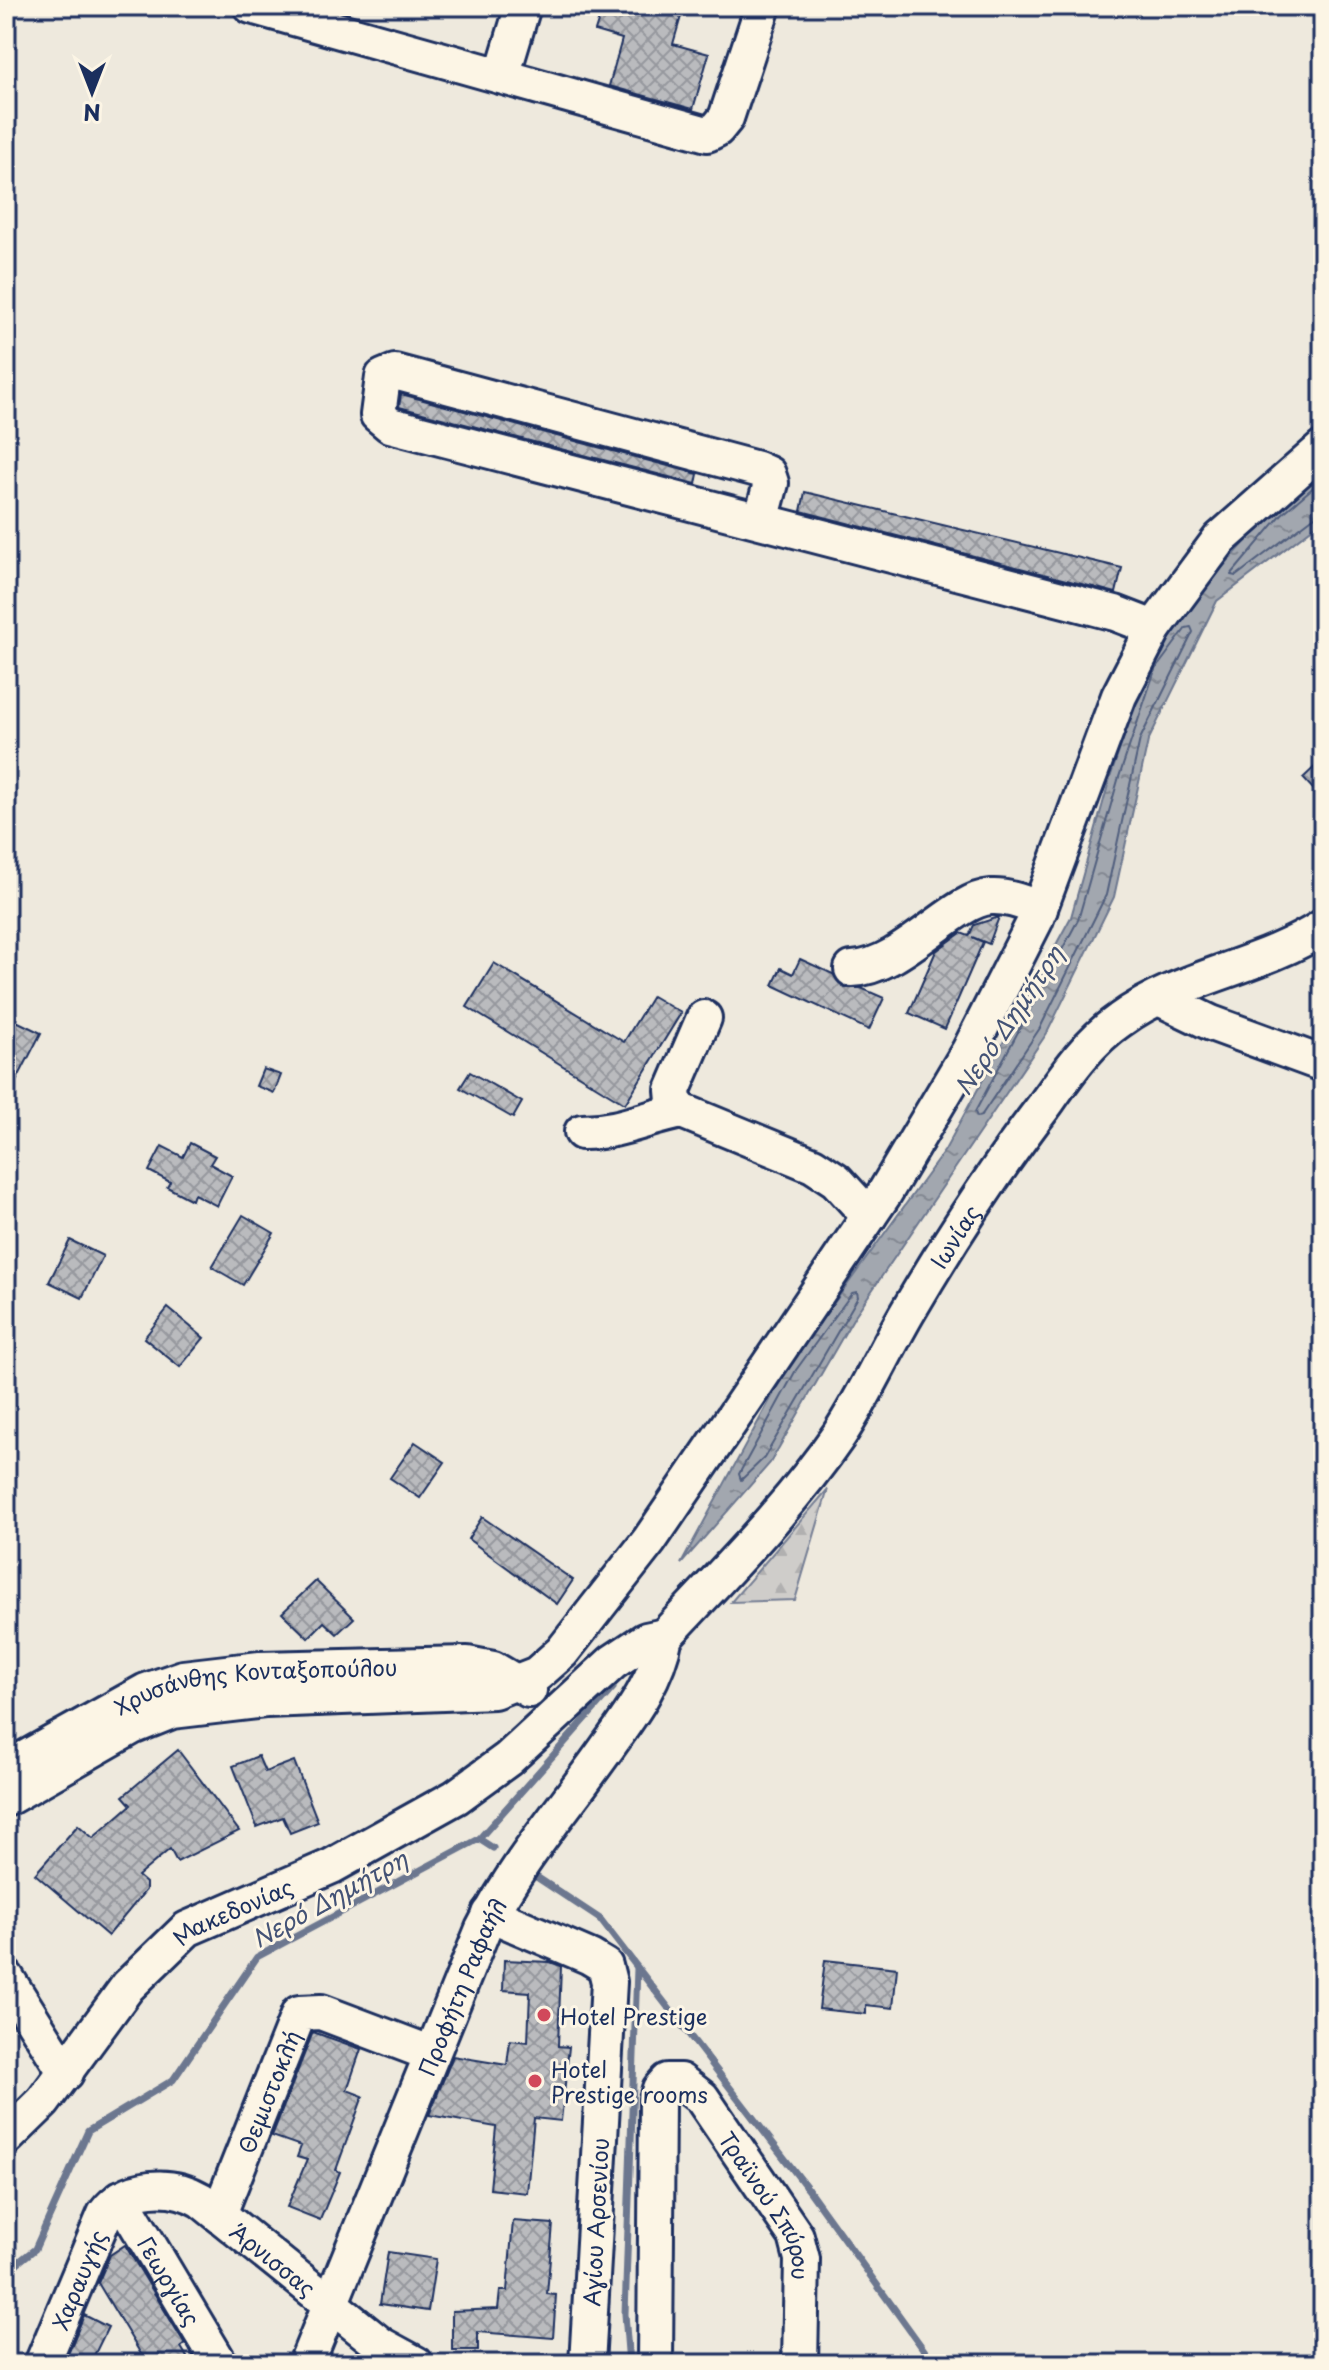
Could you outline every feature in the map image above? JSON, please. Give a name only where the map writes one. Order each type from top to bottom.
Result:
[{"type":"street","points":[[251,6],[707,134],[717,129],[726,118],[763,6]]},
{"type":"street","points":[[502,76],[523,6]]},
{"type":"street","points":[[761,521],[771,483],[768,474],[757,469],[395,372],[383,377],[378,415],[390,425],[1115,613],[1154,628]]},
{"type":"street","points":[[519,1683],[550,1664],[574,1640],[649,1541],[869,1216],[969,1051],[1040,909],[1119,696],[1154,628],[1220,539],[1323,448]]},
{"type":"street","points":[[852,969],[898,953],[972,904],[989,897],[1017,900],[1040,909]]},
{"type":"street","name":"Ιωνίας","points":[[665,1636],[809,1477],[847,1421],[909,1309],[977,1200],[1073,1067],[1120,1019],[1159,998],[1302,941],[1323,927]]},
{"type":"street","points":[[1159,998],[1211,1023],[1323,1064]]},
{"type":"street","points":[[704,1018],[673,1090],[674,1101],[682,1111],[813,1165],[836,1180],[869,1216]]},
{"type":"street","points":[[582,1132],[631,1128],[651,1118],[682,1111]]},
{"type":"street","name":"Μακεδονίας","points":[[6,2138],[66,2073],[128,1986],[187,1929],[332,1866],[419,1819],[508,1759],[559,1710],[629,1651],[646,1640],[665,1636]]},
{"type":"street","name":"Προφήτη Ραφαήλ","points":[[313,2360],[331,2301],[490,1914],[625,1723],[653,1677],[665,1636]]},
{"type":"street","name":"Χρυσάνθης Κονταξοπούλου","points":[[6,1769],[146,1691],[202,1675],[260,1669],[439,1663],[493,1669],[559,1710]]},
{"type":"street","name":"Χρυσάνθης Κονταξοπούλου","points":[[6,1799],[132,1727],[172,1711],[266,1700],[468,1694],[519,1683]]},
{"type":"street","name":"Αγίου Αρσενίου","points":[[490,1914],[590,1957],[605,1966],[609,1982],[587,2364]]},
{"type":"street","points":[[6,1977],[66,2073]]},
{"type":"street","name":"Θεμιστοκλή","points":[[219,2214],[299,2013],[321,2012],[432,2054]]},
{"type":"street","name":"Τραϊνού Σπύρου","points":[[655,2364],[657,2099],[667,2081],[680,2081],[702,2098],[796,2236],[802,2259],[800,2364]]},
{"type":"street","name":"Άρνισσας","points":[[121,2198],[149,2189],[174,2188],[196,2197],[331,2301],[381,2345],[416,2364]]},
{"type":"street","name":"Χαραυγής","points":[[42,2364],[105,2214],[121,2198]]},
{"type":"street","name":"Γεωργίας","points":[[121,2198],[220,2364]]},
{"type":"green space","points":[[828,1489],[795,1600],[731,1602]]},
{"type":"water","points":[[1323,468],[1323,520],[1217,601],[1148,741],[1114,897],[1047,1033],[854,1317],[770,1463],[681,1564],[789,1365],[945,1150],[1071,917],[1110,778],[1148,666],[1211,580],[1276,508]]},
{"type":"building","points":[[603,6],[684,6],[673,44],[709,54],[693,109],[609,86],[622,39],[595,31]]},
{"type":"building","points":[[401,394],[698,474],[696,484],[399,407]]},
{"type":"building","points":[[805,492],[1122,568],[1116,593],[801,511]]},
{"type":"building","points":[[1323,759],[1323,800],[1303,778]]},
{"type":"building","points":[[999,917],[989,944],[972,937],[983,942],[945,1029],[909,1013],[936,951],[961,933],[969,936],[974,925]]},
{"type":"building","points":[[800,959],[833,974],[845,988],[861,988],[884,998],[869,1030],[773,985],[781,968],[793,974]]},
{"type":"building","points":[[494,963],[624,1042],[652,996],[681,1013],[625,1104],[467,1007]]},
{"type":"building","points":[[6,1016],[41,1033],[6,1101]]},
{"type":"building","points":[[263,1069],[281,1075],[274,1093],[256,1086]]},
{"type":"building","points":[[470,1072],[522,1102],[513,1118],[460,1088]]},
{"type":"building","points":[[190,1143],[215,1156],[210,1164],[232,1176],[217,1206],[194,1194],[192,1200],[167,1187],[170,1182],[149,1171],[162,1146],[183,1157]]},
{"type":"building","points":[[243,1215],[274,1233],[243,1285],[212,1267]]},
{"type":"building","points":[[70,1240],[103,1256],[82,1298],[49,1282]]},
{"type":"building","points":[[168,1308],[204,1338],[180,1367],[144,1338]]},
{"type":"building","points":[[415,1442],[445,1462],[420,1498],[390,1478]]},
{"type":"building","points":[[482,1517],[573,1580],[557,1604],[468,1539]]},
{"type":"building","points":[[316,1581],[354,1618],[337,1634],[324,1622],[308,1638],[282,1613]]},
{"type":"building","points":[[178,1750],[239,1831],[177,1862],[170,1849],[138,1876],[146,1883],[146,1890],[108,1936],[35,1874],[78,1825],[93,1838],[131,1805],[123,1796]]},
{"type":"building","points":[[258,1756],[265,1772],[294,1761],[318,1822],[290,1833],[283,1817],[257,1827],[233,1766]]},
{"type":"building","points":[[504,1960],[550,1962],[561,1966],[558,2046],[569,2047],[561,2121],[534,2118],[527,2193],[490,2189],[496,2127],[429,2115],[453,2056],[507,2065],[510,2040],[528,2042],[530,1992],[503,1990]]},
{"type":"building","points":[[825,1960],[897,1968],[893,2008],[866,2005],[866,2014],[819,2009]]},
{"type":"building","points":[[313,2032],[361,2049],[347,2090],[363,2096],[336,2170],[340,2172],[320,2220],[287,2207],[307,2160],[297,2157],[301,2146],[272,2136]]},
{"type":"building","points":[[513,2221],[553,2224],[547,2294],[556,2295],[553,2338],[478,2332],[478,2350],[452,2350],[452,2311],[498,2309],[500,2291],[507,2291]]},
{"type":"building","points":[[125,2245],[185,2344],[181,2347],[191,2364],[147,2364],[98,2283],[110,2255]]},
{"type":"building","points":[[388,2252],[436,2259],[428,2311],[380,2304]]},
{"type":"building","points":[[84,2315],[108,2327],[90,2364],[64,2364]]},
{"type":"waterway","name":"Νερό Δημήτρη","points":[[6,2272],[35,2249],[88,2131],[173,2080],[257,1957],[479,1839],[613,1688]]},
{"type":"waterway","points":[[479,1839],[493,1848]]},
{"type":"waterway","points":[[529,1872],[600,1919],[808,2189],[934,2364]]},
{"type":"waterway","points":[[629,2364],[625,2314],[637,1968]]},
{"type":"place","name":"Hotel Prestige","points":[[544,2015]]},
{"type":"place","name":"Hotel Prestige rooms","points":[[535,2081]]}]
